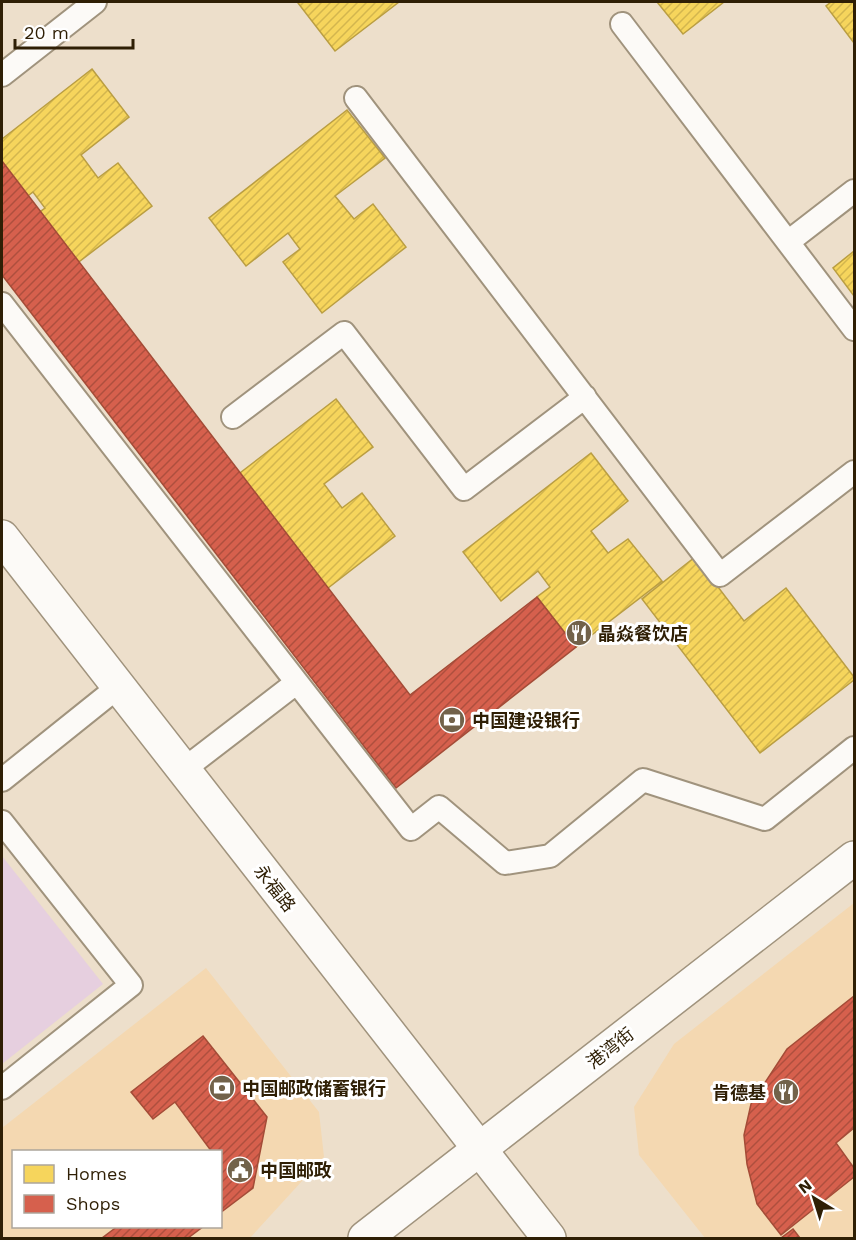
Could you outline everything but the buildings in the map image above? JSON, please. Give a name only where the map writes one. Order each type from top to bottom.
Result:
[{"type":"street","name":"永福路","points":[[2,537],[549,1239]]},
{"type":"street","name":"港湾街","points":[[365,1239],[855,858]]},
{"type":"lane","points":[[2,75],[95,2]]},
{"type":"lane","points":[[622,24],[855,329]]},
{"type":"lane","points":[[356,98],[720,575],[855,472]]},
{"type":"lane","points":[[788,242],[855,191]]},
{"type":"lane","points":[[2,304],[411,828],[439,807],[505,863],[550,856],[643,780],[765,819],[855,748]]},
{"type":"lane","points":[[233,417],[344,333],[464,489],[585,397]]},
{"type":"lane","points":[[183,770],[296,682]]},
{"type":"lane","points":[[2,780],[118,687]]},
{"type":"lane","points":[[2,822],[131,985],[2,1088]]},
{"type":"shaded area","points":[[2,856],[103,984],[2,1064]]},
{"type":"shaded area","points":[[854,903],[854,1238],[705,1238],[639,1155],[634,1107],[674,1044]]},
{"type":"shaded area","points":[[206,968],[319,1112],[324,1157],[250,1238],[2,1238],[2,1128]]},
{"type":"place","name":"晶焱餐饮店","points":[[579,633]]},
{"type":"place","name":"中国建设银行","points":[[452,720]]},
{"type":"place","name":"中国邮政储蓄银行","points":[[222,1088]]},
{"type":"place","name":"肯德基","points":[[786,1092]]},
{"type":"place","name":"中国邮政","points":[[240,1170]]}]
